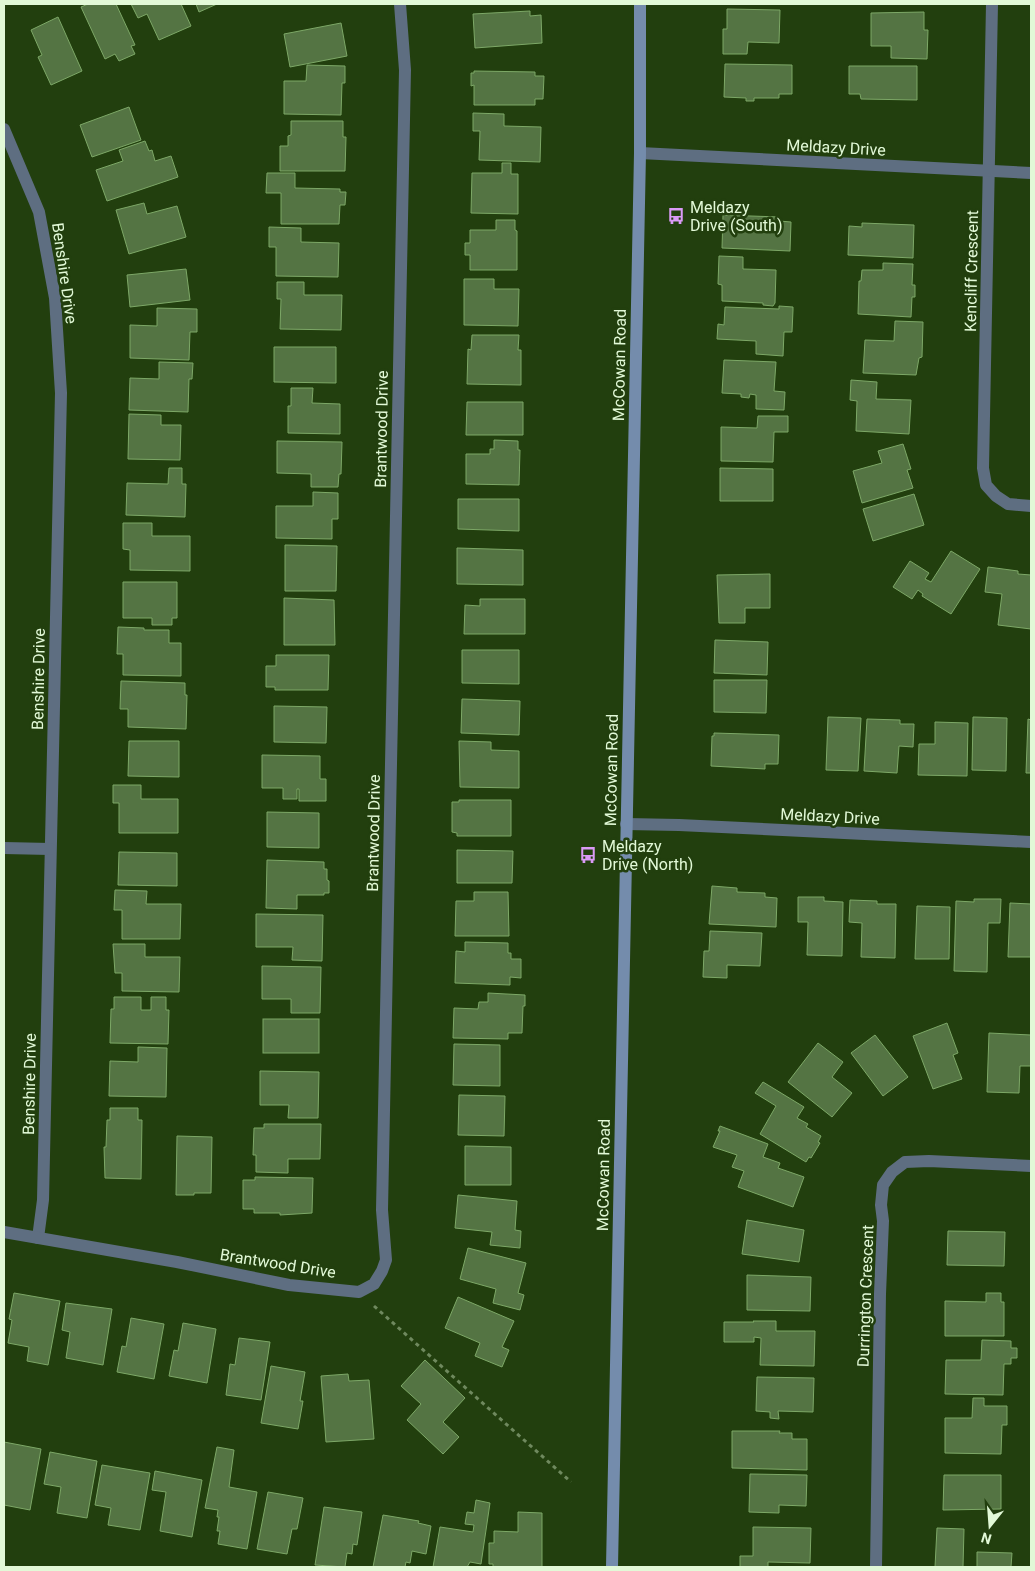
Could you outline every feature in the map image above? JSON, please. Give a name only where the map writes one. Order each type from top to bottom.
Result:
[{"type":"main road","name":"McCowan Road","points":[[612,1567],[640,154],[640,4]]},
{"type":"street","name":"Brantwood Drive","points":[[4,1232],[177,1262],[290,1285],[359,1292],[374,1284],[386,1260],[382,1192],[405,70],[400,4]]},
{"type":"street","name":"Kencliff Crescent","points":[[992,4],[984,468],[986,485],[996,496],[1008,504],[1031,506]]},
{"type":"street","name":"Benshire Drive","points":[[4,129],[39,212],[55,298],[60,393],[43,1200],[38,1238]]},
{"type":"street","name":"Meldazy Drive","points":[[640,154],[1031,173]]},
{"type":"street","name":"Meldazy Drive","points":[[626,824],[689,825],[1031,842]]},
{"type":"street","points":[[4,848],[50,849]]},
{"type":"street","name":"Durrington Crescent","points":[[876,1567],[880,1294],[884,1221],[881,1204],[883,1185],[892,1172],[905,1162],[929,1161],[1031,1166]]},
{"type":"path","points":[[359,1292],[571,1482]]},
{"type":"building","points":[[88,4],[116,4],[135,45],[131,46],[135,54],[119,61],[115,54],[105,59],[81,7]]},
{"type":"building","points":[[131,4],[181,4],[191,26],[159,40],[147,14],[138,18]]},
{"type":"building","points":[[196,4],[217,4],[199,12]]},
{"type":"building","points":[[727,9],[780,10],[779,43],[748,42],[747,54],[723,54],[723,29],[727,29]]},
{"type":"building","points":[[530,11],[530,16],[541,15],[542,43],[475,48],[473,14]]},
{"type":"building","points":[[924,12],[924,30],[928,30],[927,59],[891,58],[891,46],[871,46],[871,13]]},
{"type":"building","points":[[58,17],[82,71],[51,85],[38,57],[42,55],[31,30]]},
{"type":"building","points":[[341,23],[347,56],[290,67],[284,34]]},
{"type":"building","points":[[725,64],[792,65],[792,94],[779,94],[779,98],[754,98],[754,101],[746,101],[746,98],[724,97]]},
{"type":"building","points":[[307,65],[345,66],[345,83],[342,83],[341,115],[284,114],[284,81],[306,81]]},
{"type":"building","points":[[849,66],[917,66],[917,100],[861,99],[860,94],[849,94]]},
{"type":"building","points":[[474,71],[535,72],[535,76],[544,76],[543,99],[535,99],[535,105],[474,105],[474,85],[471,86],[471,73],[474,73]]},
{"type":"building","points":[[129,107],[141,140],[92,157],[80,125]]},
{"type":"building","points":[[473,113],[504,114],[504,126],[541,127],[540,162],[479,160],[480,131],[473,131]]},
{"type":"building","points":[[291,121],[343,121],[343,137],[346,137],[345,171],[280,171],[280,146],[288,146],[288,136],[291,135]]},
{"type":"building","points":[[145,141],[149,151],[152,150],[155,161],[171,156],[178,177],[107,201],[96,170],[123,161],[119,150]]},
{"type":"building","points":[[502,163],[511,163],[511,174],[518,174],[518,214],[471,213],[472,173],[502,173]]},
{"type":"building","points":[[267,173],[295,173],[295,188],[340,189],[340,192],[346,192],[345,205],[340,205],[339,224],[281,224],[281,193],[266,193]]},
{"type":"building","points":[[144,203],[147,214],[177,206],[186,237],[129,254],[116,210]]},
{"type":"building","points":[[723,215],[779,217],[779,221],[791,222],[790,251],[722,248]]},
{"type":"building","points":[[496,220],[515,220],[515,230],[517,231],[517,270],[470,270],[470,255],[465,255],[465,243],[470,243],[470,230],[496,230]]},
{"type":"building","points":[[862,223],[914,225],[913,258],[848,255],[849,226],[862,227]]},
{"type":"building","points":[[269,227],[301,228],[301,242],[339,243],[338,277],[276,276],[276,247],[269,247]]},
{"type":"building","points":[[719,256],[743,257],[743,269],[776,270],[775,303],[773,306],[763,305],[763,303],[722,301],[722,285],[718,284]]},
{"type":"building","points":[[883,263],[913,264],[912,285],[915,285],[915,297],[912,297],[911,317],[858,314],[859,281],[861,281],[862,270],[883,270]]},
{"type":"building","points":[[186,269],[190,300],[130,307],[127,275]]},
{"type":"building","points":[[464,279],[494,279],[494,289],[519,289],[518,326],[464,325]]},
{"type":"building","points":[[277,282],[304,282],[304,295],[342,295],[341,330],[280,329],[281,299],[277,299]]},
{"type":"building","points":[[779,306],[793,307],[792,332],[784,332],[783,356],[756,354],[756,341],[717,339],[718,324],[724,325],[725,307],[779,309]]},
{"type":"building","points":[[157,308],[197,309],[197,332],[190,332],[189,360],[130,358],[130,325],[157,326]]},
{"type":"building","points":[[895,321],[923,322],[922,357],[919,358],[916,375],[863,373],[865,340],[894,341]]},
{"type":"building","points":[[472,335],[519,335],[518,350],[521,350],[521,385],[467,384],[468,349],[471,350]]},
{"type":"building","points":[[274,347],[336,347],[336,383],[274,382]]},
{"type":"building","points":[[724,360],[776,362],[774,391],[785,392],[784,410],[756,409],[756,395],[750,394],[749,398],[741,397],[741,394],[722,393]]},
{"type":"building","points":[[159,362],[193,363],[192,379],[189,379],[188,412],[129,410],[130,378],[159,379]]},
{"type":"building","points":[[851,380],[877,382],[876,399],[911,400],[909,434],[856,431],[857,401],[850,400]]},
{"type":"building","points":[[291,388],[313,388],[312,403],[340,404],[340,434],[288,433],[288,406],[291,406]]},
{"type":"building","points":[[467,402],[523,402],[523,435],[466,435]]},
{"type":"building","points":[[129,414],[161,415],[161,425],[181,425],[180,460],[128,459]]},
{"type":"building","points":[[758,416],[788,416],[788,432],[774,432],[773,462],[721,461],[721,427],[757,428]]},
{"type":"building","points":[[494,440],[518,441],[518,450],[520,450],[519,485],[466,484],[466,454],[490,454],[490,449],[494,449]]},
{"type":"building","points":[[277,441],[342,442],[341,474],[339,474],[338,487],[311,487],[311,474],[277,473]]},
{"type":"building","points":[[903,444],[911,469],[907,470],[913,488],[862,503],[853,471],[882,463],[878,451]]},
{"type":"building","points":[[169,468],[182,468],[182,484],[186,484],[185,517],[126,515],[127,483],[168,484]]},
{"type":"building","points":[[720,468],[773,469],[773,501],[720,501]]},
{"type":"building","points":[[313,492],[338,493],[338,519],[332,519],[332,539],[276,538],[276,506],[313,506]]},
{"type":"building","points":[[914,494],[924,525],[873,541],[863,509]]},
{"type":"building","points":[[458,499],[519,499],[519,531],[458,529]]},
{"type":"building","points":[[123,523],[152,523],[152,536],[190,536],[190,571],[130,570],[130,550],[123,549]]},
{"type":"building","points":[[285,545],[337,546],[336,591],[285,591]]},
{"type":"building","points":[[457,548],[523,550],[523,585],[457,584]]},
{"type":"building","points":[[951,551],[980,569],[951,614],[922,596],[923,594],[918,590],[912,599],[893,587],[910,561],[929,573],[925,579],[931,582]]},
{"type":"building","points":[[988,567],[1018,571],[1018,574],[1031,575],[1031,629],[998,625],[1002,594],[985,592]]},
{"type":"building","points":[[770,574],[770,608],[745,608],[745,623],[719,623],[717,575]]},
{"type":"building","points":[[123,582],[177,582],[177,618],[172,618],[172,625],[152,625],[152,618],[123,618]]},
{"type":"building","points":[[284,598],[334,600],[335,645],[284,645]]},
{"type":"building","points":[[480,599],[525,599],[525,634],[464,634],[465,605],[480,606]]},
{"type":"building","points":[[118,627],[169,630],[169,643],[181,643],[181,676],[123,675],[123,654],[117,654]]},
{"type":"building","points":[[715,640],[768,642],[767,675],[714,673]]},
{"type":"building","points":[[462,650],[519,650],[519,684],[462,683]]},
{"type":"building","points":[[276,655],[329,655],[328,690],[275,690],[275,687],[266,687],[266,666],[276,666]]},
{"type":"building","points":[[714,680],[767,680],[766,713],[714,712]]},
{"type":"building","points":[[121,681],[185,683],[185,695],[187,695],[186,729],[128,727],[128,709],[120,709]]},
{"type":"building","points":[[462,699],[520,701],[519,735],[461,733]]},
{"type":"building","points":[[274,706],[327,707],[326,743],[274,742]]},
{"type":"building","points":[[828,717],[861,718],[858,771],[826,770]]},
{"type":"building","points":[[973,717],[1007,718],[1006,771],[972,770]]},
{"type":"building","points":[[867,719],[900,720],[900,724],[914,724],[913,747],[899,746],[897,773],[864,771]]},
{"type":"building","points":[[1028,719],[1031,720],[1031,773],[1026,773]]},
{"type":"building","points":[[935,722],[968,723],[967,776],[918,775],[919,744],[935,744]]},
{"type":"building","points":[[714,733],[779,735],[778,764],[765,764],[765,769],[711,766],[712,736],[714,736]]},
{"type":"building","points":[[129,741],[179,741],[179,777],[128,776]]},
{"type":"building","points":[[459,741],[491,742],[491,750],[519,751],[519,788],[460,787]]},
{"type":"building","points":[[262,755],[320,756],[320,779],[326,779],[326,801],[299,801],[299,789],[297,789],[297,799],[283,799],[283,788],[262,788]]},
{"type":"building","points":[[113,785],[141,785],[141,799],[178,799],[178,833],[119,833],[119,803],[113,803]]},
{"type":"building","points":[[459,800],[511,800],[511,836],[457,836],[457,833],[452,832],[452,802],[459,802]]},
{"type":"building","points":[[267,812],[319,813],[319,848],[267,847]]},
{"type":"building","points":[[457,850],[513,851],[512,883],[457,883]]},
{"type":"building","points":[[119,852],[177,853],[177,886],[118,885]]},
{"type":"building","points":[[267,860],[324,862],[324,869],[327,869],[327,880],[329,881],[329,893],[324,893],[324,895],[297,895],[297,909],[266,908]]},
{"type":"building","points":[[712,886],[737,888],[737,892],[765,893],[765,897],[777,898],[776,927],[709,924]]},
{"type":"building","points":[[115,890],[147,891],[146,904],[181,904],[180,939],[122,939],[122,910],[114,910]]},
{"type":"building","points":[[474,892],[508,892],[509,936],[455,936],[456,901],[474,901]]},
{"type":"building","points":[[798,897],[824,897],[824,901],[843,902],[842,956],[807,955],[808,922],[798,922]]},
{"type":"building","points":[[974,899],[1001,899],[1000,923],[988,923],[987,972],[954,971],[956,901],[974,902]]},
{"type":"building","points":[[850,900],[877,901],[877,904],[896,904],[895,958],[861,957],[862,923],[849,922]]},
{"type":"building","points":[[1010,903],[1031,904],[1031,957],[1008,957]]},
{"type":"building","points":[[917,906],[950,907],[949,959],[915,959]]},
{"type":"building","points":[[256,914],[323,915],[322,961],[292,960],[293,947],[256,947]]},
{"type":"building","points":[[710,931],[762,933],[760,966],[727,965],[727,978],[703,977],[704,951],[709,951]]},
{"type":"building","points":[[465,942],[508,943],[508,953],[511,953],[511,959],[521,959],[521,978],[510,977],[510,985],[455,983],[456,951],[465,952]]},
{"type":"building","points":[[113,944],[145,944],[145,957],[180,957],[179,992],[122,991],[122,973],[115,973]]},
{"type":"building","points":[[262,966],[321,967],[320,1013],[291,1013],[291,999],[262,999]]},
{"type":"building","points":[[488,993],[525,995],[522,1033],[508,1033],[508,1039],[453,1038],[454,1008],[478,1009],[479,1002],[488,1002]]},
{"type":"building","points":[[114,997],[141,997],[141,1010],[151,1010],[151,997],[166,997],[166,1010],[169,1010],[168,1044],[110,1043],[111,1009],[114,1009]]},
{"type":"building","points":[[263,1019],[319,1019],[319,1053],[263,1053]]},
{"type":"building","points":[[947,1023],[958,1053],[953,1055],[962,1079],[933,1089],[913,1036]]},
{"type":"building","points":[[989,1033],[1031,1035],[1031,1066],[1020,1066],[1019,1093],[987,1092]]},
{"type":"building","points":[[875,1035],[908,1077],[883,1096],[851,1053]]},
{"type":"building","points":[[818,1043],[843,1062],[832,1077],[852,1093],[832,1117],[788,1082]]},
{"type":"building","points":[[454,1044],[500,1045],[500,1086],[453,1085]]},
{"type":"building","points":[[138,1047],[167,1048],[166,1097],[109,1096],[110,1061],[138,1062]]},
{"type":"building","points":[[260,1071],[319,1072],[318,1118],[288,1118],[289,1105],[260,1105]]},
{"type":"building","points":[[763,1082],[804,1107],[797,1118],[808,1124],[806,1127],[821,1136],[818,1142],[820,1143],[811,1158],[809,1157],[806,1162],[760,1134],[776,1106],[755,1093]]},
{"type":"building","points":[[459,1095],[505,1096],[504,1136],[458,1135]]},
{"type":"building","points":[[110,1108],[138,1108],[138,1120],[142,1120],[141,1179],[105,1178],[104,1147],[106,1147],[107,1120],[110,1120]]},
{"type":"building","points":[[264,1124],[321,1124],[320,1159],[288,1159],[288,1173],[256,1172],[256,1155],[253,1155],[254,1128],[264,1128]]},
{"type":"building","points":[[720,1126],[768,1144],[763,1157],[780,1163],[778,1168],[804,1177],[793,1207],[738,1187],[744,1171],[732,1167],[737,1155],[713,1147],[720,1131],[718,1131]]},
{"type":"building","points":[[177,1136],[212,1137],[211,1193],[176,1195]]},
{"type":"building","points":[[465,1146],[511,1147],[511,1185],[465,1185]]},
{"type":"building","points":[[255,1177],[313,1178],[312,1213],[280,1215],[280,1213],[254,1213],[254,1209],[243,1209],[243,1180],[255,1180]]},
{"type":"building","points":[[458,1195],[517,1201],[515,1230],[521,1231],[520,1248],[490,1245],[492,1232],[455,1228]]},
{"type":"building","points":[[747,1220],[804,1230],[799,1262],[742,1254]]},
{"type":"building","points":[[948,1231],[1005,1232],[1004,1266],[947,1265]]},
{"type":"building","points":[[468,1248],[526,1263],[518,1293],[524,1295],[520,1310],[493,1303],[496,1289],[460,1279]]},
{"type":"building","points":[[747,1275],[811,1277],[810,1311],[747,1310]]},
{"type":"building","points":[[14,1293],[60,1301],[48,1365],[27,1361],[29,1347],[8,1343],[12,1320],[9,1319]]},
{"type":"building","points":[[986,1293],[1001,1293],[1001,1302],[1004,1302],[1004,1336],[945,1336],[945,1301],[986,1302]]},
{"type":"building","points":[[458,1297],[514,1321],[502,1347],[509,1350],[502,1367],[475,1356],[480,1343],[445,1328]]},
{"type":"building","points":[[66,1303],[112,1309],[103,1365],[66,1358],[70,1332],[62,1330]]},
{"type":"building","points":[[131,1318],[164,1324],[154,1379],[117,1372],[122,1346],[126,1347]]},
{"type":"building","points":[[776,1321],[776,1331],[815,1331],[814,1366],[760,1365],[761,1338],[754,1337],[754,1342],[724,1342],[724,1322]]},
{"type":"building","points":[[183,1323],[216,1329],[207,1383],[169,1376],[174,1350],[178,1351]]},
{"type":"building","points":[[239,1338],[270,1342],[261,1400],[226,1395],[230,1364],[235,1365]]},
{"type":"building","points":[[982,1340],[1011,1341],[1011,1348],[1017,1348],[1017,1358],[1011,1358],[1011,1364],[1004,1364],[1003,1395],[945,1394],[946,1360],[981,1360]]},
{"type":"building","points":[[425,1360],[465,1398],[443,1422],[459,1437],[443,1454],[407,1420],[421,1404],[401,1386]]},
{"type":"building","points":[[271,1366],[305,1372],[300,1401],[303,1401],[298,1429],[261,1423]]},
{"type":"building","points":[[348,1374],[349,1381],[369,1380],[374,1439],[326,1442],[321,1376]]},
{"type":"building","points":[[757,1377],[814,1378],[813,1412],[778,1411],[779,1419],[770,1418],[770,1412],[756,1411]]},
{"type":"building","points":[[973,1398],[984,1398],[984,1406],[1007,1406],[1007,1425],[1002,1425],[1001,1454],[945,1453],[945,1418],[972,1418]]},
{"type":"building","points":[[732,1431],[780,1431],[779,1433],[792,1433],[792,1439],[807,1439],[807,1470],[732,1468]]},
{"type":"building","points":[[4,1442],[41,1449],[30,1510],[4,1505]]},
{"type":"building","points":[[217,1447],[234,1450],[229,1487],[257,1492],[247,1549],[218,1544],[220,1531],[217,1531],[218,1510],[205,1508]]},
{"type":"building","points":[[50,1452],[97,1461],[87,1518],[57,1513],[61,1487],[44,1484]]},
{"type":"building","points":[[102,1465],[150,1473],[140,1530],[108,1525],[111,1508],[95,1505]]},
{"type":"building","points":[[155,1471],[202,1480],[192,1537],[160,1531],[166,1492],[152,1490]]},
{"type":"building","points":[[750,1474],[807,1475],[806,1506],[779,1505],[779,1513],[749,1512]]},
{"type":"building","points":[[944,1475],[1001,1475],[1001,1509],[943,1510]]},
{"type":"building","points":[[268,1492],[303,1498],[297,1529],[292,1529],[287,1554],[257,1549]]},
{"type":"building","points":[[476,1500],[490,1503],[481,1564],[470,1562],[467,1567],[433,1567],[440,1527],[473,1532],[474,1525],[465,1524],[467,1512],[474,1513]]},
{"type":"building","points":[[324,1507],[362,1512],[357,1545],[353,1544],[352,1554],[347,1553],[345,1567],[315,1565]]},
{"type":"building","points":[[518,1512],[542,1513],[542,1567],[493,1567],[493,1564],[489,1564],[489,1543],[494,1543],[494,1531],[518,1532]]},
{"type":"building","points":[[383,1515],[419,1521],[418,1523],[431,1526],[426,1554],[412,1551],[410,1563],[406,1562],[405,1567],[373,1567]]},
{"type":"building","points":[[753,1527],[811,1528],[810,1563],[768,1562],[768,1567],[740,1567],[740,1556],[753,1556]]},
{"type":"building","points":[[937,1528],[964,1529],[963,1567],[935,1567]]},
{"type":"building","points":[[977,1552],[1012,1553],[1011,1567],[977,1567]]},
{"type":"place","name":"Meldazy Drive (South)","points":[[676,216]]},
{"type":"place","name":"Meldazy Drive (North)","points":[[588,855]]}]
